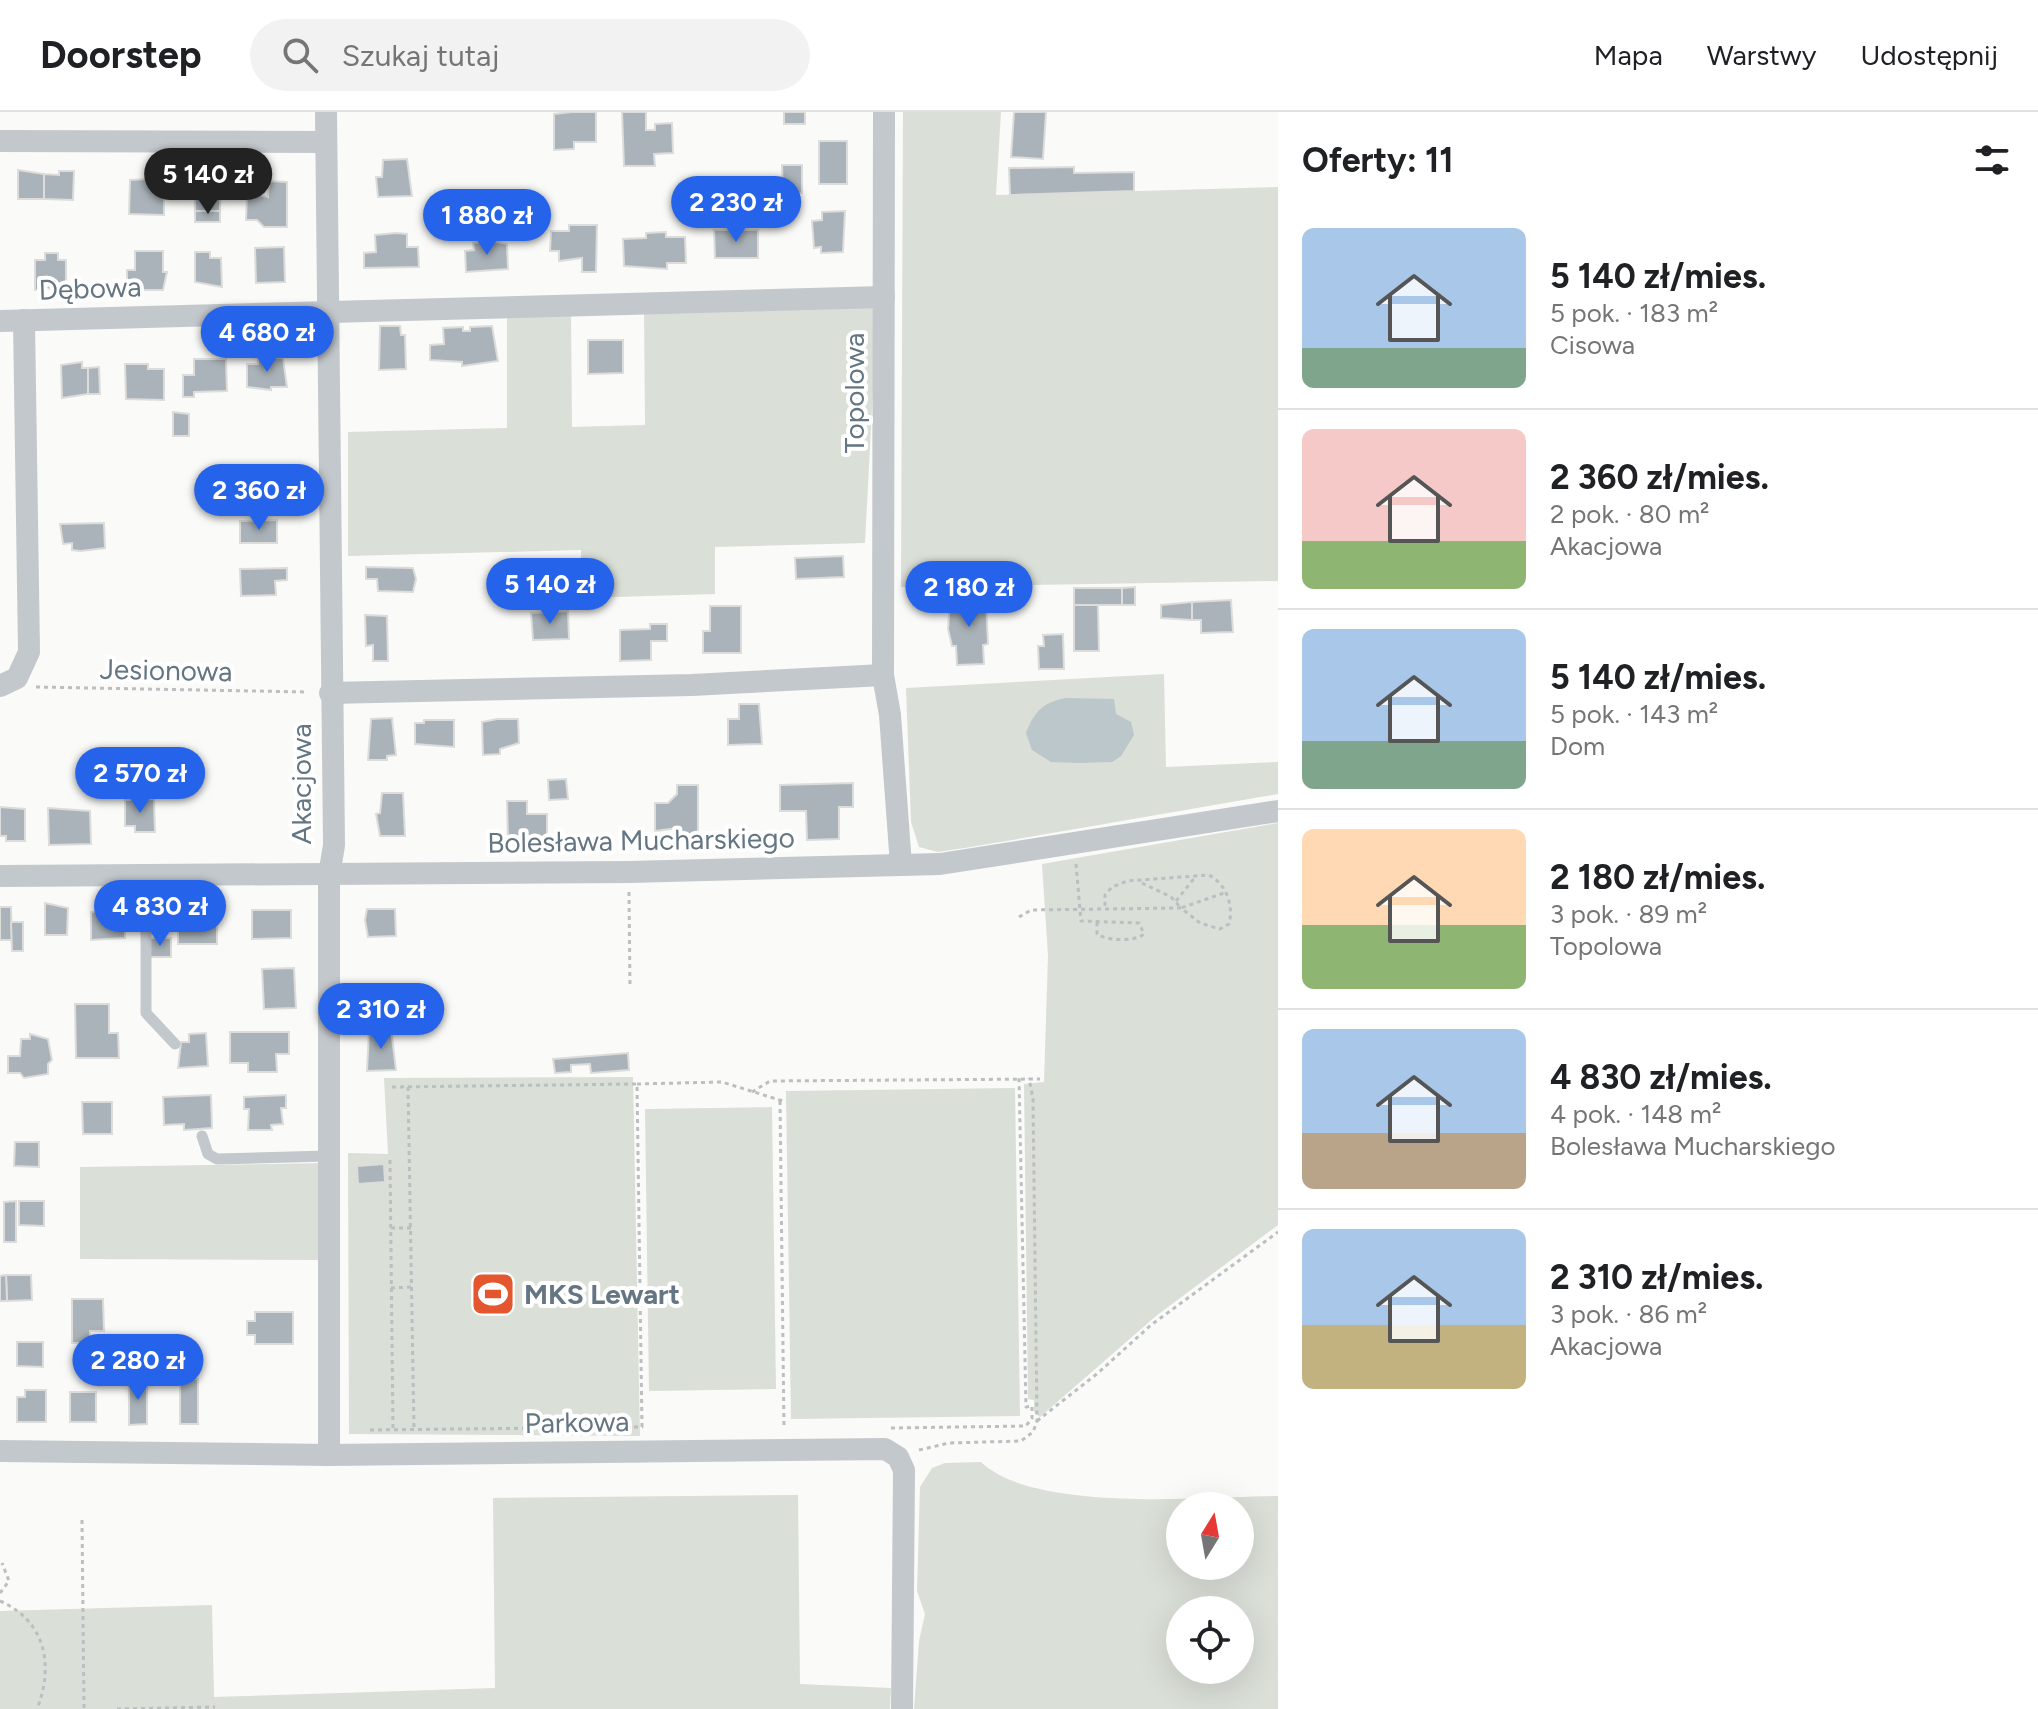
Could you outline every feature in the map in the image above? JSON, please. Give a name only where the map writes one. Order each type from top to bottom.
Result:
[{"type":"street","name":"Akacjowa","points":[[326,112],[325,311],[334,845],[329,876],[329,1455]]},
{"type":"street","name":"Topolowa","points":[[884,112],[883,675],[890,715],[901,865]]},
{"type":"street","points":[[0,141],[325,142]]},
{"type":"street","name":"Dębowa","points":[[0,321],[884,297]]},
{"type":"street","points":[[0,686],[17,678],[29,652],[24,320]]},
{"type":"street","points":[[330,693],[692,685],[883,675]]},
{"type":"street","name":"Bolesława Mucharskiego","points":[[0,876],[329,876],[940,864],[1278,811]]},
{"type":"street","name":"Parkowa","points":[[0,1451],[329,1455],[784,1449],[894,1455]]},
{"type":"street","points":[[894,1455],[904,1470],[902,1709]]},
{"type":"lane","points":[[146,876],[146,1013],[175,1044]]},
{"type":"lane","points":[[202,1136],[208,1154],[217,1159],[327,1156]]},
{"type":"path","name":"Jesionowa","points":[[31,687],[330,693]]},
{"type":"path","points":[[1073,844],[1081,921],[1139,923],[1144,934],[1136,939],[1103,938],[1097,934],[1097,922]]},
{"type":"path","points":[[629,872],[630,988]]},
{"type":"path","points":[[1176,901],[1196,876]]},
{"type":"path","points":[[1105,908],[1105,895],[1112,887],[1139,881],[1214,876],[1232,912],[1229,924],[1222,929],[1200,923],[1176,901],[1139,881]]},
{"type":"path","points":[[1019,917],[1031,910],[1181,908],[1225,893]]},
{"type":"path","points":[[1019,1078],[1026,1407],[1032,1406],[1032,1418],[1026,1426],[888,1428],[894,1455],[949,1443],[1021,1441],[1033,1432],[1037,1421],[1033,1099],[1029,1078]]},
{"type":"path","points":[[752,1092],[770,1081],[1040,1079]]},
{"type":"path","points":[[390,1087],[722,1082],[786,1102]]},
{"type":"path","points":[[370,1430],[642,1427],[637,1084]]},
{"type":"path","points":[[408,1087],[414,1430]]},
{"type":"path","points":[[780,1101],[784,1449]]},
{"type":"path","points":[[390,1160],[393,1430]]},
{"type":"path","points":[[391,1228],[411,1228]]},
{"type":"path","points":[[1037,1421],[1098,1373],[1151,1325],[1278,1232]]},
{"type":"path","points":[[391,1288],[411,1287]]},
{"type":"path","points":[[1032,1418],[1037,1421]]},
{"type":"path","points":[[82,1520],[84,1709]]},
{"type":"path","points":[[0,1593],[9,1581],[2,1563]]},
{"type":"path","points":[[0,1601],[39,1632],[48,1662],[46,1686],[37,1709]]},
{"type":"path","points":[[117,1709],[215,1707]]},
{"type":"shaded area","points":[[903,112],[1001,112],[996,195],[1278,187],[1278,581],[901,587]]},
{"type":"shaded area","points":[[860,302],[877,311],[865,543],[715,547],[715,594],[581,598],[581,550],[348,556],[348,432],[507,428],[507,311],[571,310],[572,427],[645,425],[644,308]]},
{"type":"shaded area","points":[[1164,674],[1166,767],[1278,762],[1278,794],[938,852],[919,847],[911,822],[906,688]]},
{"type":"shaded area","points":[[1066,698],[1114,699],[1116,714],[1131,722],[1134,735],[1121,756],[1112,762],[1051,762],[1032,750],[1026,733],[1032,719],[1045,705]]},
{"type":"shaded area","points":[[1278,823],[1278,1225],[1156,1316],[1040,1417],[1034,1412],[1034,1400],[1028,1399],[1024,1084],[1044,1082],[1048,956],[1042,864]]},
{"type":"shaded area","name":"MKS Lewart","points":[[633,1077],[640,1436],[349,1434],[348,1153],[388,1154],[384,1078]]},
{"type":"shaded area","points":[[1015,1088],[1020,1416],[791,1419],[786,1091]]},
{"type":"shaded area","points":[[772,1107],[776,1389],[649,1391],[645,1109]]},
{"type":"shaded area","points":[[327,1163],[329,1260],[80,1259],[80,1167]]},
{"type":"shaded area","points":[[981,1462],[1006,1478],[1040,1489],[1079,1495],[1166,1499],[1166,1580],[1254,1580],[1254,1497],[1278,1496],[1278,1709],[914,1709],[919,1641],[925,1614],[917,1591],[920,1487],[932,1468],[945,1463]]},
{"type":"shaded area","points":[[798,1495],[800,1684],[891,1688],[890,1709],[0,1709],[0,1611],[212,1605],[214,1697],[495,1688],[493,1498]]},
{"type":"building","points":[[596,112],[596,142],[574,142],[574,149],[554,150],[554,114]]},
{"type":"building","points":[[622,112],[646,112],[646,130],[655,130],[655,124],[672,123],[673,153],[654,154],[655,166],[624,166]]},
{"type":"building","points":[[784,112],[805,112],[805,124],[784,124]]},
{"type":"building","points":[[1014,112],[1046,112],[1043,159],[1011,157]]},
{"type":"building","points":[[819,141],[847,141],[847,184],[819,184]]},
{"type":"building","points":[[407,159],[412,196],[378,197],[376,177],[382,177],[383,160]]},
{"type":"building","points":[[782,165],[802,165],[802,193],[783,194]]},
{"type":"building","points":[[1074,167],[1074,173],[1134,172],[1134,191],[1010,195],[1009,168]]},
{"type":"building","points":[[18,170],[44,174],[44,199],[18,199]]},
{"type":"building","points":[[59,171],[74,171],[73,200],[44,199],[44,174],[59,175]]},
{"type":"building","points":[[164,178],[164,215],[129,214],[130,180]]},
{"type":"building","points":[[195,180],[220,182],[220,211],[195,211]]},
{"type":"building","points":[[269,181],[287,182],[287,227],[264,227],[257,220],[246,220],[247,193],[268,197]]},
{"type":"building","points":[[195,211],[220,211],[220,222],[195,222]]},
{"type":"building","points":[[845,211],[843,252],[821,253],[821,247],[814,248],[812,221],[822,220],[822,212]]},
{"type":"building","points":[[569,225],[597,225],[596,272],[582,272],[582,258],[559,261],[559,251],[550,251],[551,231],[569,231]]},
{"type":"building","points":[[714,230],[758,230],[758,258],[715,258]]},
{"type":"building","points":[[666,232],[666,237],[685,237],[686,263],[667,263],[667,269],[624,266],[623,239],[646,238],[646,233]]},
{"type":"building","points":[[407,234],[407,247],[418,247],[419,267],[364,268],[364,253],[376,252],[375,235]]},
{"type":"building","points":[[473,243],[507,244],[508,269],[466,272],[465,251],[474,250]]},
{"type":"building","points":[[284,247],[285,282],[256,283],[255,248]]},
{"type":"building","points":[[135,251],[163,251],[163,272],[167,272],[163,290],[135,290],[135,286],[127,286],[127,270],[135,270]]},
{"type":"building","points":[[195,252],[210,252],[210,258],[221,258],[222,287],[195,282]]},
{"type":"building","points":[[45,253],[58,253],[58,260],[66,260],[66,287],[35,290],[35,260],[45,260]]},
{"type":"building","points":[[380,326],[400,326],[401,335],[405,335],[406,369],[379,370]]},
{"type":"building","points":[[492,326],[498,361],[462,366],[462,362],[430,360],[430,345],[444,344],[443,328],[463,327],[463,331],[470,331],[470,327]]},
{"type":"building","points":[[588,340],[623,340],[623,373],[588,374]]},
{"type":"building","points":[[258,358],[283,358],[287,387],[271,387],[271,390],[247,387],[247,364],[258,364]]},
{"type":"building","points":[[194,359],[226,359],[227,391],[194,392],[194,397],[183,397],[183,375],[194,375]]},
{"type":"building","points":[[82,362],[82,368],[88,368],[88,394],[62,398],[61,365]]},
{"type":"building","points":[[125,364],[148,364],[148,369],[164,369],[164,400],[126,399]]},
{"type":"building","points":[[99,367],[100,394],[88,394],[88,368]]},
{"type":"building","points":[[173,412],[189,414],[189,436],[173,436]]},
{"type":"building","points":[[277,520],[277,543],[240,543],[240,521]]},
{"type":"building","points":[[104,523],[105,548],[81,551],[72,550],[72,543],[63,544],[60,524]]},
{"type":"building","points":[[843,556],[844,577],[796,579],[795,558]]},
{"type":"building","points":[[366,567],[413,568],[416,579],[413,592],[378,591],[377,579],[366,579]]},
{"type":"building","points":[[287,568],[287,580],[275,581],[276,595],[241,596],[240,569]]},
{"type":"building","points":[[1135,587],[1135,605],[1122,605],[1122,588]]},
{"type":"building","points":[[1074,588],[1122,588],[1122,605],[1074,605]]},
{"type":"building","points":[[971,597],[986,599],[988,644],[983,645],[984,664],[957,665],[956,646],[952,646],[948,629],[950,600]]},
{"type":"building","points":[[1231,600],[1233,632],[1201,633],[1201,620],[1192,620],[1192,602]]},
{"type":"building","points":[[1192,602],[1192,620],[1161,618],[1161,605]]},
{"type":"building","points":[[1074,605],[1098,605],[1099,651],[1074,651]]},
{"type":"building","points":[[710,606],[741,606],[741,653],[703,653],[703,631],[710,631]]},
{"type":"building","points":[[568,611],[569,639],[533,640],[531,613]]},
{"type":"building","points":[[365,615],[387,616],[388,661],[373,661],[373,645],[366,646]]},
{"type":"building","points":[[650,624],[667,624],[667,641],[651,641],[651,660],[620,661],[620,630],[650,629]]},
{"type":"building","points":[[1063,634],[1064,669],[1039,669],[1038,646],[1044,646],[1043,635]]},
{"type":"building","points":[[739,704],[759,704],[762,744],[728,745],[728,719],[739,719]]},
{"type":"building","points":[[392,718],[396,755],[387,756],[387,760],[368,760],[371,719]]},
{"type":"building","points":[[518,719],[519,743],[500,749],[500,754],[483,755],[482,722]]},
{"type":"building","points":[[424,720],[454,720],[454,747],[415,744],[415,723],[424,723]]},
{"type":"building","points":[[566,779],[568,799],[549,800],[548,780]]},
{"type":"building","points":[[853,783],[853,807],[839,807],[839,839],[807,840],[806,811],[780,811],[780,785]]},
{"type":"building","points":[[677,785],[698,785],[698,841],[679,840],[679,828],[655,831],[655,803],[668,803],[677,794]]},
{"type":"building","points":[[382,793],[403,793],[405,836],[380,836],[376,814],[380,813]]},
{"type":"building","points":[[154,799],[155,832],[135,832],[135,826],[125,826],[125,800]]},
{"type":"building","points":[[507,801],[527,801],[527,814],[547,814],[547,843],[508,843]]},
{"type":"building","points":[[0,807],[25,809],[25,841],[6,841],[6,836],[0,836]]},
{"type":"building","points":[[48,808],[90,811],[91,844],[49,845]]},
{"type":"building","points":[[45,903],[68,908],[67,935],[45,935]]},
{"type":"building","points":[[0,907],[11,907],[12,940],[0,940]]},
{"type":"building","points":[[125,909],[125,938],[91,940],[91,912]]},
{"type":"building","points":[[367,909],[395,909],[396,936],[368,937]]},
{"type":"building","points":[[252,910],[291,910],[291,938],[252,939]]},
{"type":"building","points":[[178,915],[217,915],[217,944],[178,944]]},
{"type":"building","points":[[11,922],[23,922],[23,951],[12,951]]},
{"type":"building","points":[[150,938],[171,938],[171,957],[150,957]]},
{"type":"building","points":[[294,968],[296,1008],[264,1009],[262,969]]},
{"type":"building","points":[[75,1004],[109,1004],[109,1033],[118,1033],[119,1058],[76,1058]]},
{"type":"building","points":[[391,1029],[396,1070],[367,1071],[369,1030]]},
{"type":"building","points":[[230,1032],[289,1032],[289,1054],[276,1054],[277,1072],[248,1072],[248,1063],[230,1063]]},
{"type":"building","points":[[206,1033],[208,1066],[178,1068],[181,1042],[189,1042],[189,1034]]},
{"type":"building","points":[[30,1034],[48,1039],[52,1060],[48,1064],[48,1074],[24,1078],[20,1073],[8,1073],[8,1056],[20,1056],[21,1039],[30,1039]]},
{"type":"building","points":[[628,1053],[629,1070],[591,1073],[590,1064],[571,1065],[571,1072],[555,1073],[553,1059]]},
{"type":"building","points":[[211,1095],[212,1128],[184,1130],[184,1124],[164,1125],[163,1097]]},
{"type":"building","points":[[286,1095],[286,1108],[281,1108],[283,1124],[271,1125],[272,1130],[248,1130],[249,1109],[244,1109],[244,1097]]},
{"type":"building","points":[[82,1102],[112,1102],[112,1134],[83,1134]]},
{"type":"building","points":[[15,1142],[39,1142],[39,1167],[14,1166]]},
{"type":"building","points":[[384,1164],[385,1182],[358,1184],[357,1166]]},
{"type":"building","points":[[16,1201],[16,1242],[4,1242],[4,1202]]},
{"type":"building","points":[[19,1201],[44,1201],[44,1226],[19,1225]]},
{"type":"building","points":[[6,1275],[31,1275],[32,1300],[7,1301]]},
{"type":"building","points":[[6,1275],[7,1301],[0,1301],[0,1276]]},
{"type":"building","points":[[72,1299],[103,1299],[104,1331],[90,1331],[90,1343],[72,1343]]},
{"type":"building","points":[[255,1312],[293,1312],[293,1344],[255,1344],[255,1335],[247,1335],[247,1321],[255,1321]]},
{"type":"building","points":[[17,1342],[43,1342],[43,1367],[17,1366]]},
{"type":"building","points":[[180,1379],[198,1379],[198,1424],[180,1424]]},
{"type":"building","points":[[147,1380],[147,1424],[129,1425],[129,1381]]},
{"type":"building","points":[[25,1390],[46,1390],[46,1422],[17,1422],[17,1397],[25,1397]]},
{"type":"building","points":[[70,1392],[96,1392],[96,1422],[70,1422]]},
{"type":"place","name":"MKS Lewart","points":[[493,1294]]}]
